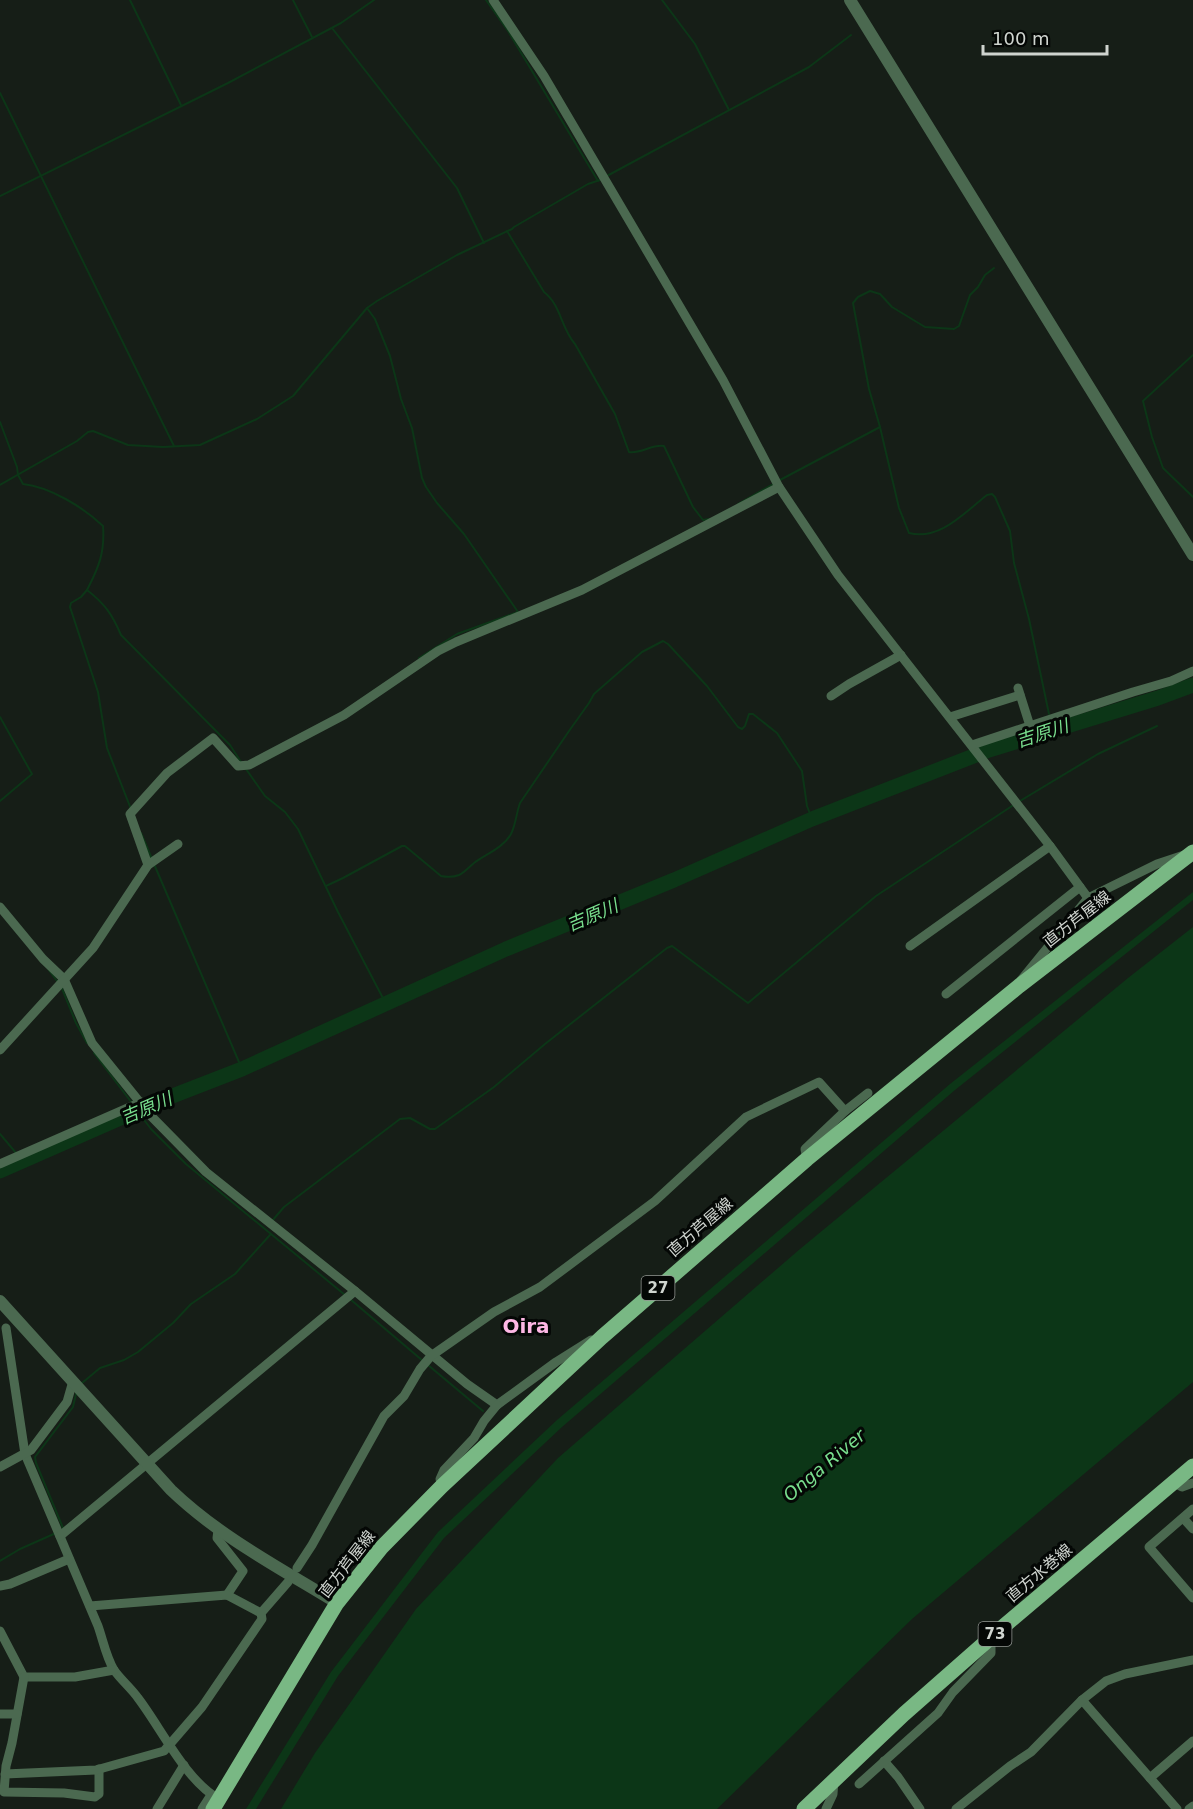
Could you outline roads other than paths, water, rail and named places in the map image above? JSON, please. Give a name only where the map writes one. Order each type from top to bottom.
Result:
[{"type":"main road","name":"直方芦屋線","points":[[214,1801],[337,1603],[381,1548],[442,1486],[602,1337],[807,1159],[1019,986],[1192,853]]},
{"type":"main road","name":"直方水巻線","points":[[804,1809],[986,1642],[1193,1466]]},
{"type":"street","points":[[493,0],[544,76],[717,370],[778,487],[838,574],[1088,898]]},
{"type":"street","points":[[850,0],[1193,555]]},
{"type":"street","points":[[148,865],[130,814],[167,773],[213,738],[238,766],[249,765],[344,715],[438,651],[582,590],[778,487]]},
{"type":"street","points":[[831,696],[901,655]]},
{"type":"street","points":[[972,745],[1171,681],[1193,671]]},
{"type":"street","points":[[950,717],[1019,692],[1030,726]]},
{"type":"street","points":[[0,1050],[93,948],[148,865],[178,844]]},
{"type":"street","points":[[910,946],[1050,846]]},
{"type":"street","points":[[1019,986],[1029,968],[1088,898],[1157,864],[1179,855],[1192,853]]},
{"type":"street","points":[[946,994],[1080,887]]},
{"type":"street","points":[[0,907],[64,979],[92,1043],[152,1116],[206,1172],[355,1291],[431,1356],[497,1405]]},
{"type":"street","points":[[297,1568],[384,1416],[404,1396],[420,1369],[431,1356],[494,1312],[540,1287],[655,1201],[746,1117],[819,1082],[845,1111]]},
{"type":"street","points":[[807,1159],[806,1149],[845,1111],[868,1093]]},
{"type":"street","points":[[0,1164],[141,1102]]},
{"type":"street","points":[[60,1536],[355,1291]]},
{"type":"street","points":[[0,1301],[193,1511],[218,1530],[337,1603]]},
{"type":"street","points":[[15,1318],[3,1330],[25,1454],[90,1606],[114,1670],[139,1699],[184,1765],[214,1801],[202,1809]]},
{"type":"street","points":[[442,1486],[440,1479],[444,1470],[474,1438],[497,1405],[556,1362],[591,1340],[602,1337]]},
{"type":"street","points":[[0,1467],[31,1450],[67,1401],[73,1381]]},
{"type":"street","points":[[1174,1483],[1182,1487],[1193,1483]]},
{"type":"street","points":[[1193,1509],[1149,1546],[1193,1598]]},
{"type":"street","points":[[1183,1518],[1193,1529]]},
{"type":"street","points":[[218,1530],[217,1538],[243,1570],[227,1595]]},
{"type":"street","points":[[0,1587],[69,1559]]},
{"type":"street","points":[[261,1612],[288,1582]]},
{"type":"street","points":[[90,1606],[227,1595],[261,1612]]},
{"type":"street","points":[[4,1768],[99,1769],[164,1751],[202,1707],[262,1619],[261,1612]]},
{"type":"street","points":[[0,1631],[24,1677],[4,1768],[4,1792],[63,1793],[95,1797],[99,1794],[99,1769]]},
{"type":"street","points":[[859,1784],[938,1713],[953,1692],[991,1653],[991,1647],[986,1642]]},
{"type":"street","points":[[956,1809],[1031,1752],[1082,1700],[1107,1681],[1125,1674],[1193,1660]]},
{"type":"street","points":[[24,1677],[75,1677],[114,1670]]},
{"type":"street","points":[[1082,1700],[1177,1809]]},
{"type":"street","points":[[0,1714],[17,1714]]},
{"type":"street","points":[[1150,1778],[1193,1741]]},
{"type":"street","points":[[884,1761],[920,1809]]},
{"type":"street","points":[[157,1809],[184,1765]]},
{"type":"street","points":[[826,1809],[833,1794],[834,1780]]},
{"type":"street","points":[[1189,1809],[1193,1806]]},
{"type":"water","points":[[1193,892],[1193,900],[955,1090],[562,1427],[444,1538],[338,1676],[256,1809],[246,1809],[331,1672],[438,1532],[557,1420],[950,1084]]},
{"type":"water","name":"Onga River","points":[[1193,927],[1193,1382],[912,1619],[717,1809],[281,1809],[315,1753],[416,1609],[558,1458],[800,1249]]},
{"type":"waterway","points":[[130,0],[181,105]]},
{"type":"waterway","points":[[293,0],[312,37]]},
{"type":"waterway","points":[[0,196],[228,83],[341,23],[374,0]]},
{"type":"waterway","points":[[486,0],[508,31],[598,181]]},
{"type":"waterway","points":[[662,0],[695,44],[729,110]]},
{"type":"waterway","points":[[332,28],[457,188],[484,243]]},
{"type":"waterway","points":[[605,177],[809,67],[851,35]]},
{"type":"waterway","points":[[0,93],[174,446]]},
{"type":"waterway","points":[[0,485],[77,441],[88,432],[93,431],[128,445],[163,447],[200,445],[257,419],[293,396],[367,308],[377,301],[457,255],[512,229],[588,184],[600,180]]},
{"type":"waterway","points":[[507,231],[544,292],[558,310],[570,338],[615,414],[629,452],[664,446],[693,507],[703,520],[709,519]]},
{"type":"waterway","points":[[994,268],[985,275],[970,295],[959,326],[954,329],[925,327],[892,307],[880,294],[870,291],[858,297],[853,303],[869,389],[899,508],[909,533],[931,533],[942,529],[961,517],[987,495],[992,494],[995,497],[1010,531],[1014,563],[1029,619],[1049,714]]},
{"type":"waterway","points":[[367,308],[375,319],[390,356],[401,399],[412,428],[422,478],[426,487],[464,534],[518,612],[457,634],[419,658]]},
{"type":"waterway","points":[[1193,355],[1143,401],[1163,468],[1193,497]]},
{"type":"waterway","points":[[0,422],[23,484],[44,489],[66,499],[103,526],[100,559],[87,590],[107,610],[121,635],[230,745],[241,762]]},
{"type":"waterway","points":[[780,480],[880,427]]},
{"type":"waterway","points":[[738,504],[775,483]]},
{"type":"waterway","points":[[87,590],[71,603],[70,607],[98,692],[107,748],[131,809]]},
{"type":"waterway","points":[[326,886],[402,846],[405,846],[441,876],[448,877],[461,874],[499,847],[511,834],[520,803],[594,694],[642,652],[663,641],[707,686],[738,727],[742,729],[749,714],[753,714],[777,733],[802,771],[807,806],[812,819]]},
{"type":"waterway","name":"吉原川","points":[[0,1171],[157,1102],[242,1069],[506,949],[674,880],[812,819],[989,750],[1193,685]]},
{"type":"waterway","points":[[0,717],[32,774],[0,801]]},
{"type":"waterway","points":[[1020,801],[1098,754],[1157,726]]},
{"type":"waterway","points":[[246,769],[265,796],[285,812],[298,829],[386,1004]]},
{"type":"waterway","points":[[272,1221],[284,1207],[400,1119],[410,1118],[430,1129],[435,1129],[494,1087],[667,948],[672,946],[748,1003],[876,896],[1015,804]]},
{"type":"waterway","points":[[141,833],[152,859]]},
{"type":"waterway","points":[[154,864],[242,1069]]},
{"type":"waterway","points":[[48,969],[57,981]]},
{"type":"waterway","points":[[61,986],[87,1043]]},
{"type":"waterway","points":[[94,1053],[132,1103]]},
{"type":"waterway","points":[[135,1108],[151,1129],[186,1164],[345,1295]]},
{"type":"waterway","points":[[0,1134],[16,1153]]},
{"type":"waterway","points":[[82,1383],[100,1368],[124,1360],[138,1352],[173,1323],[191,1304],[235,1274],[270,1235]]},
{"type":"waterway","points":[[350,1299],[423,1361]]},
{"type":"waterway","points":[[428,1365],[483,1411]]},
{"type":"waterway","points":[[63,1528],[35,1457],[73,1407],[76,1394]]},
{"type":"waterway","points":[[0,1561],[56,1533]]},
{"type":"district","name":"Oira","points":[[526,1326]]}]
